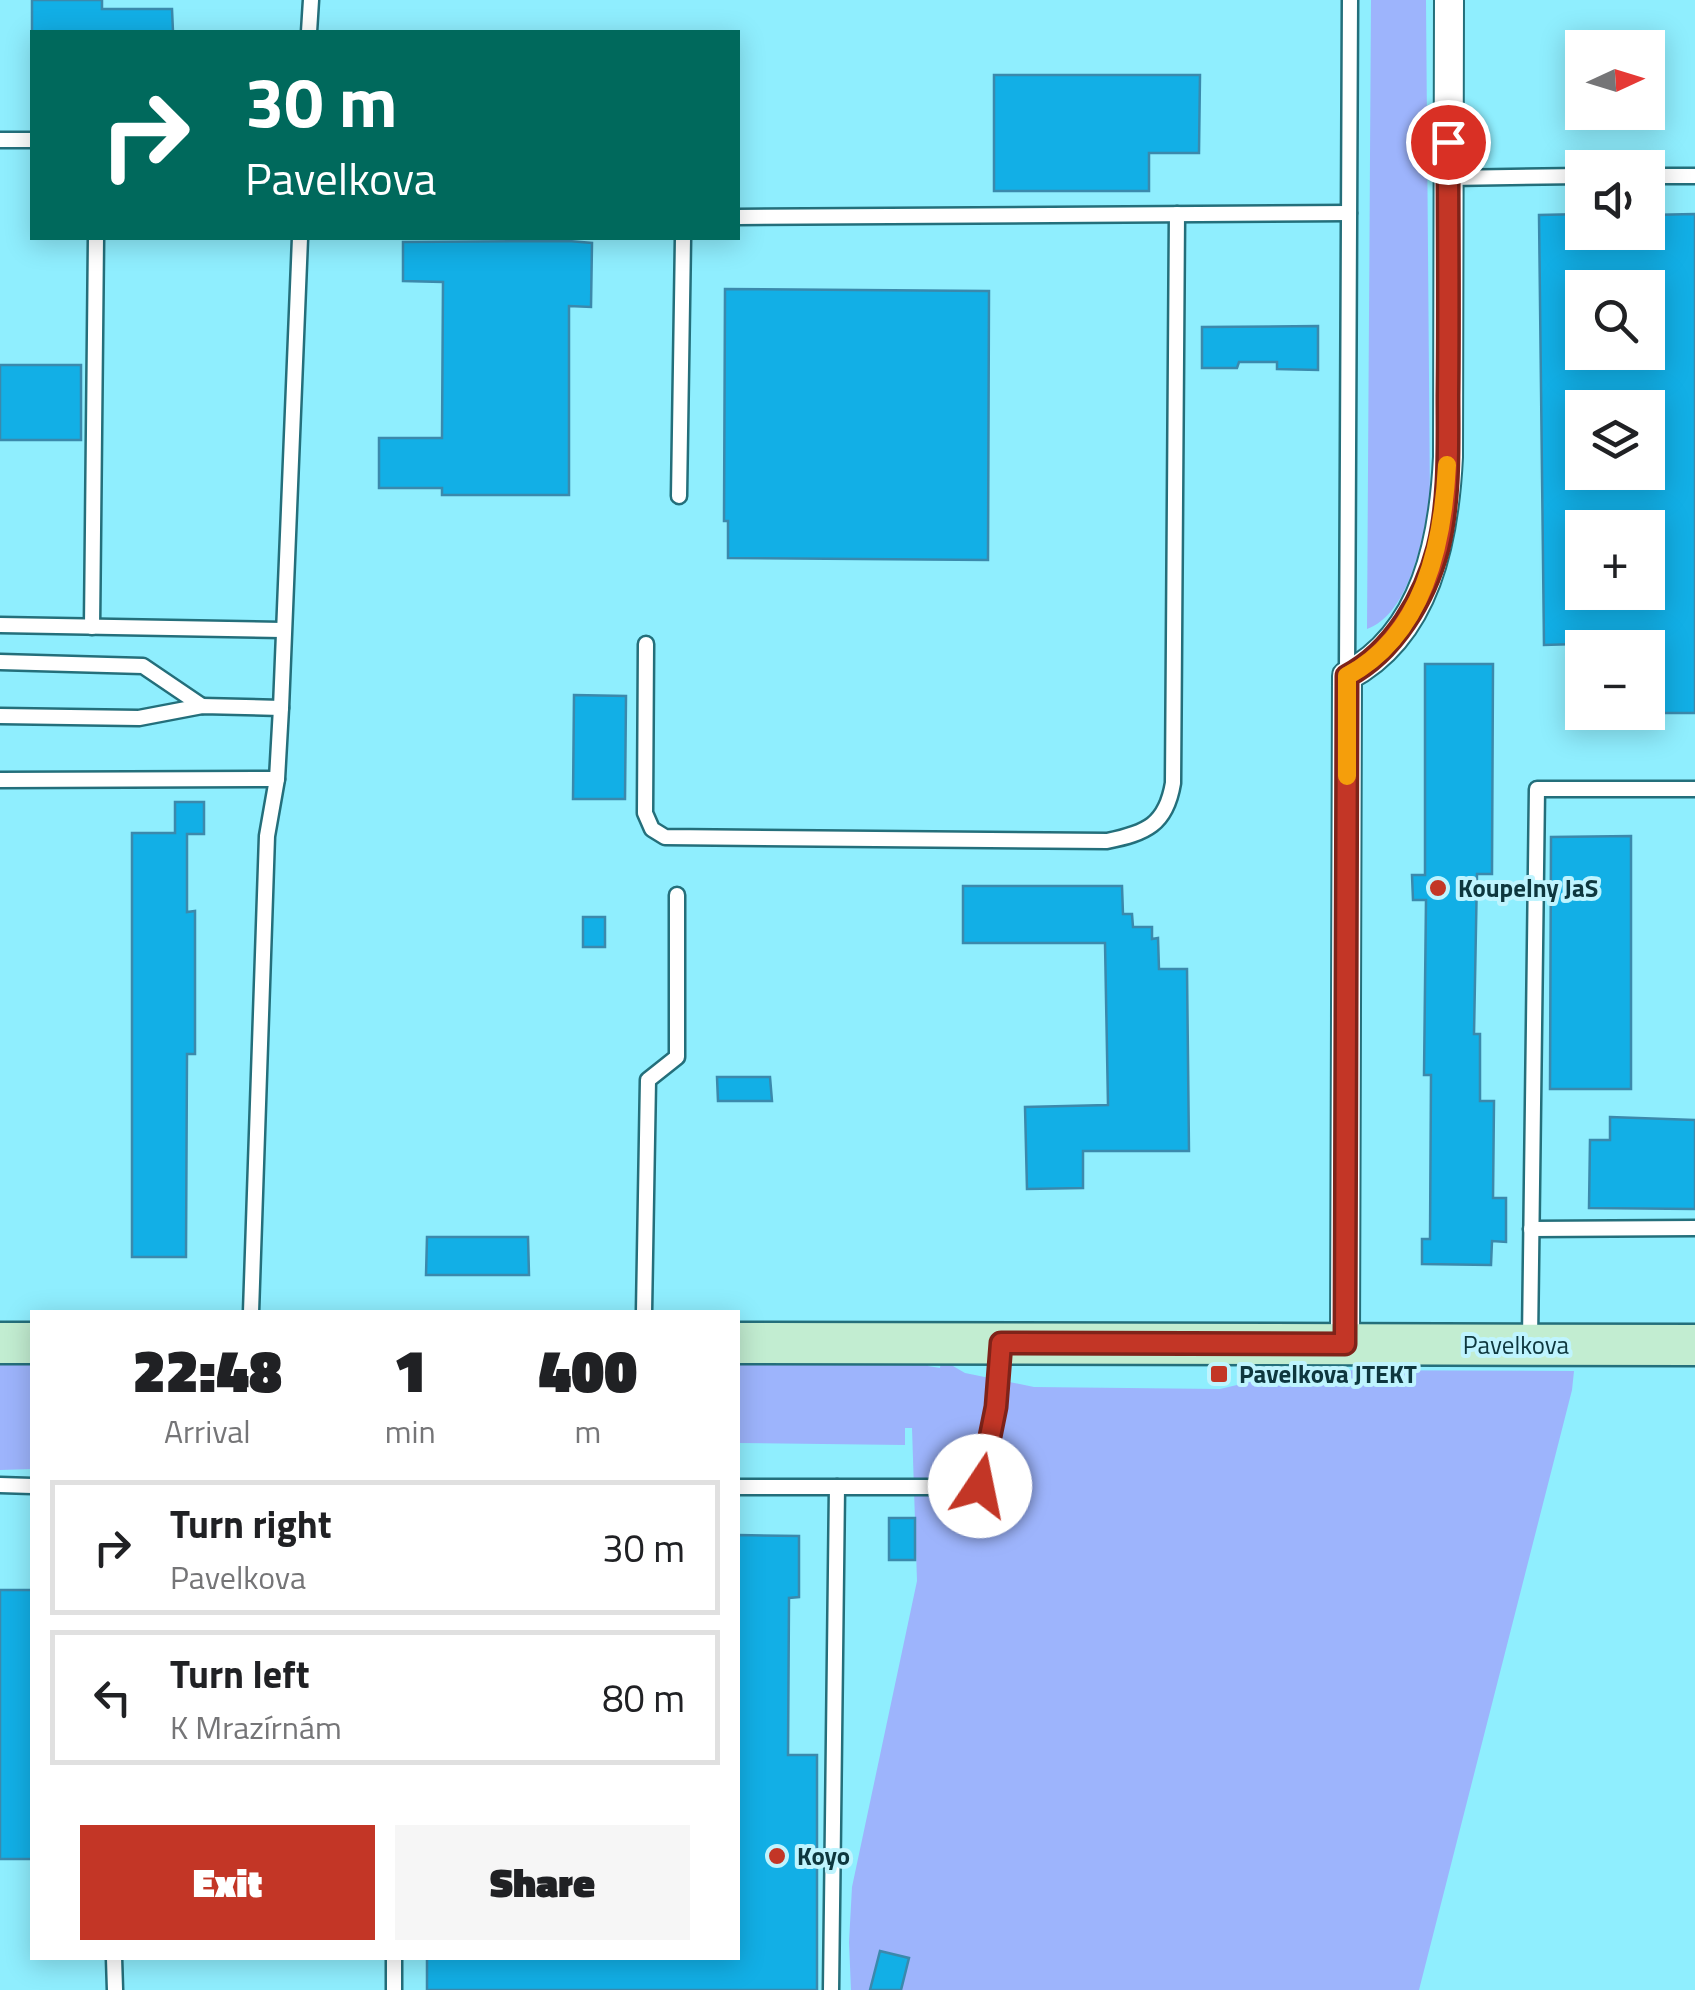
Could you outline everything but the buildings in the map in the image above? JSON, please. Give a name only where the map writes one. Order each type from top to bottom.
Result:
[{"type":"street","points":[[1345,1344],[1347,676],[1382,651],[1411,612],[1423,591],[1438,546],[1448,457],[1449,0]]},
{"type":"street","points":[[0,1343],[30,1343]]},
{"type":"street","name":"Pavelkova","points":[[740,1343],[1695,1345]]},
{"type":"lane","points":[[310,30],[311,0]]},
{"type":"lane","points":[[1347,676],[1350,0]]},
{"type":"lane","points":[[0,140],[30,140]]},
{"type":"lane","points":[[1448,178],[1565,176]]},
{"type":"lane","points":[[1665,176],[1695,176]]},
{"type":"lane","points":[[646,644],[644,812],[652,828],[665,837],[1107,841],[1150,828],[1170,801],[1173,783],[1177,214]]},
{"type":"lane","points":[[740,217],[1349,214]]},
{"type":"lane","points":[[92,627],[96,240]]},
{"type":"lane","points":[[251,1310],[256,1255],[266,836],[277,779],[300,240]]},
{"type":"lane","points":[[680,496],[683,240]]},
{"type":"lane","points":[[0,625],[282,630]]},
{"type":"lane","points":[[0,662],[142,666],[202,706]]},
{"type":"lane","points":[[0,716],[139,718],[202,706],[281,708]]},
{"type":"lane","points":[[0,780],[277,779]]},
{"type":"lane","points":[[1530,1345],[1537,789],[1695,789]]},
{"type":"lane","points":[[644,1310],[648,1080],[677,1056],[677,895]]},
{"type":"lane","points":[[1531,1229],[1695,1228]]},
{"type":"lane","points":[[740,1487],[980,1486],[996,1407],[1001,1343]]},
{"type":"lane","points":[[0,1486],[30,1486]]},
{"type":"lane","points":[[831,1990],[837,1487]]},
{"type":"lane","points":[[114,1960],[114,1990]]},
{"type":"lane","points":[[394,1960],[394,1990]]},
{"type":"shaded area","points":[[1371,0],[1426,0],[1430,502],[1418,555],[1403,593],[1381,621],[1367,629]]},
{"type":"shaded area","points":[[0,1359],[30,1360],[30,1469],[0,1470]]},
{"type":"shaded area","points":[[941,1359],[965,1373],[1034,1387],[1220,1389],[1300,1370],[1574,1371],[1419,1990],[851,1990],[852,1887],[917,1581],[912,1428],[905,1428],[905,1445],[740,1443],[740,1361],[928,1361],[928,1366],[940,1368]]},
{"type":"slow traffic","points":[[1347,776],[1347,676],[1382,651],[1423,591],[1443,520],[1447,465]]},
{"type":"place","name":"Koupelny JaS","points":[[1438,888]]},
{"type":"place","name":"Pavelkova JTEKT","points":[[1219,1374]]},
{"type":"place","name":"Koyo","points":[[777,1856]]},
{"type":"route","points":[[980,1486],[996,1407],[1001,1343],[1345,1344],[1347,676],[1382,651],[1411,612],[1432,568],[1443,520],[1448,457],[1448,142]]}]
